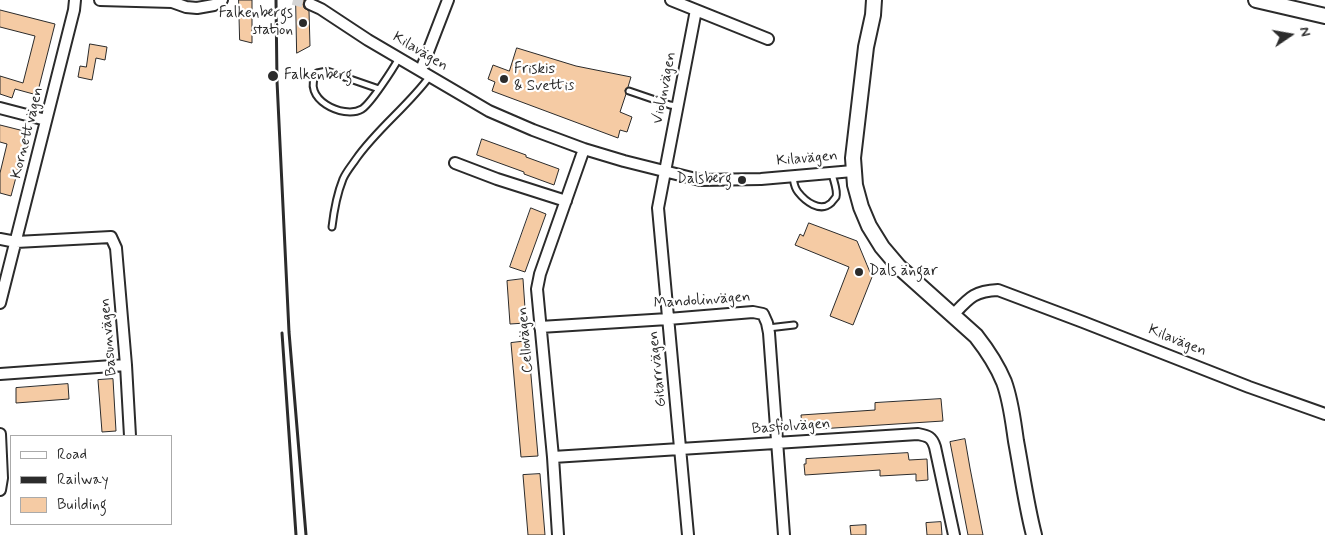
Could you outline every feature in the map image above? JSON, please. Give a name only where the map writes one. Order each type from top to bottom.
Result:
[{"type":"street","name":"Kornettvägen","points":[[0,303],[75,0]]},
{"type":"street","points":[[100,0],[172,1],[186,7],[197,8],[214,5],[222,0]]},
{"type":"street","points":[[426,73],[448,0]]},
{"type":"street","points":[[670,0],[768,40]]},
{"type":"street","points":[[864,0],[866,47]]},
{"type":"street","points":[[853,171],[854,145],[866,47],[872,26],[874,0]]},
{"type":"street","points":[[1256,0],[1325,16]]},
{"type":"street","name":"Kilavägen","points":[[310,4],[489,111],[584,149],[700,180],[761,180],[853,171],[861,207],[869,226],[882,246],[899,267],[953,315],[968,299],[976,294],[986,290],[998,290],[1249,387],[1325,414]]},
{"type":"street","name":"Violinvägen","points":[[664,171],[696,10]]},
{"type":"street","points":[[0,108],[46,120]]},
{"type":"street","name":"Cellovägen","points":[[558,535],[537,289],[540,274],[584,149]]},
{"type":"street","points":[[455,163],[497,179],[566,201]]},
{"type":"street","name":"Gitarrvägen","points":[[664,171],[658,208],[688,535]]},
{"type":"street","name":"Basunvägen","points":[[16,242],[110,237],[116,248],[130,435]]},
{"type":"street","points":[[0,240],[16,242]]},
{"type":"street","name":"Mandolinvägen","points":[[540,327],[753,312],[763,314],[768,328]]},
{"type":"street","points":[[953,315],[976,336],[992,359],[1003,380],[1010,402],[1024,490],[1034,535]]},
{"type":"street","points":[[768,328],[784,535]]},
{"type":"street","points":[[0,374],[126,365]]},
{"type":"street","points":[[0,434],[2,478],[0,490]]},
{"type":"street","name":"Basfiolvägen","points":[[552,457],[777,442],[925,435],[933,441],[936,447],[954,535]]},
{"type":"lane","points":[[379,89],[327,71],[317,73],[314,77],[315,94],[319,100],[326,105],[350,112],[364,108],[379,89],[399,58]]},
{"type":"lane","points":[[332,227],[335,204],[344,177],[363,149],[423,86],[426,73]]},
{"type":"lane","points":[[629,91],[677,106]]},
{"type":"lane","points":[[793,177],[794,186],[807,202],[822,207],[827,206],[836,196],[832,173]]},
{"type":"lane","points":[[768,328],[794,325]]},
{"type":"building","name":"Falkenbergs station","points":[[239,0],[252,0],[252,43],[240,40]]},
{"type":"building","name":"Falkenbergs station","points":[[296,0],[305,0],[304,8],[309,11],[310,46],[297,53]]},
{"type":"building","points":[[0,10],[55,24],[37,95],[15,89],[12,98],[0,94],[0,76],[23,83],[35,36],[0,27]]},
{"type":"building","points":[[90,44],[107,47],[105,60],[96,58],[92,80],[78,77],[80,66],[86,67]]},
{"type":"building","points":[[517,48],[576,66],[631,77],[625,90],[626,94],[620,112],[632,117],[627,132],[620,130],[618,138],[492,91],[495,82],[488,79],[493,65],[509,71]]},
{"type":"building","points":[[0,125],[28,132],[11,196],[0,193],[0,173],[7,144],[0,142]]},
{"type":"building","points":[[482,139],[559,169],[554,185],[477,155]]},
{"type":"building","points":[[531,208],[546,214],[525,272],[510,267]]},
{"type":"building","name":"Dals ängar","points":[[809,223],[857,241],[872,277],[853,325],[830,316],[849,267],[795,245],[800,234],[803,236]]},
{"type":"building","points":[[523,279],[526,323],[510,324],[507,281]]},
{"type":"building","points":[[528,341],[538,456],[521,457],[511,343]]},
{"type":"building","points":[[113,379],[116,431],[102,432],[98,380]]},
{"type":"building","points":[[68,384],[69,399],[16,403],[16,388]]},
{"type":"building","points":[[941,399],[943,421],[803,430],[802,426],[801,415],[875,410],[875,403]]},
{"type":"building","points":[[965,439],[983,535],[968,535],[950,442]]},
{"type":"building","points":[[908,453],[909,460],[927,459],[928,480],[916,481],[916,474],[880,476],[880,470],[805,475],[804,464],[806,464],[806,459]]},
{"type":"building","points":[[540,474],[545,535],[528,535],[523,475]]},
{"type":"building","points":[[941,522],[942,535],[927,535],[926,523]]},
{"type":"building","points":[[866,525],[866,535],[851,535],[850,526]]},
{"type":"tunnel","points":[[293,0],[310,4]]},
{"type":"railway","points":[[276,0],[277,81],[289,332],[306,535]]},
{"type":"railway","points":[[282,333],[296,535]]},
{"type":"place","name":"Falkenbergs station","points":[[303,23]]},
{"type":"place","name":"Falkenberg","points":[[273,76]]},
{"type":"place","name":"Friskis & Svettis","points":[[504,79]]},
{"type":"place","name":"Dalsberg","points":[[742,180]]},
{"type":"place","name":"Dals ängar","points":[[859,272]]}]
